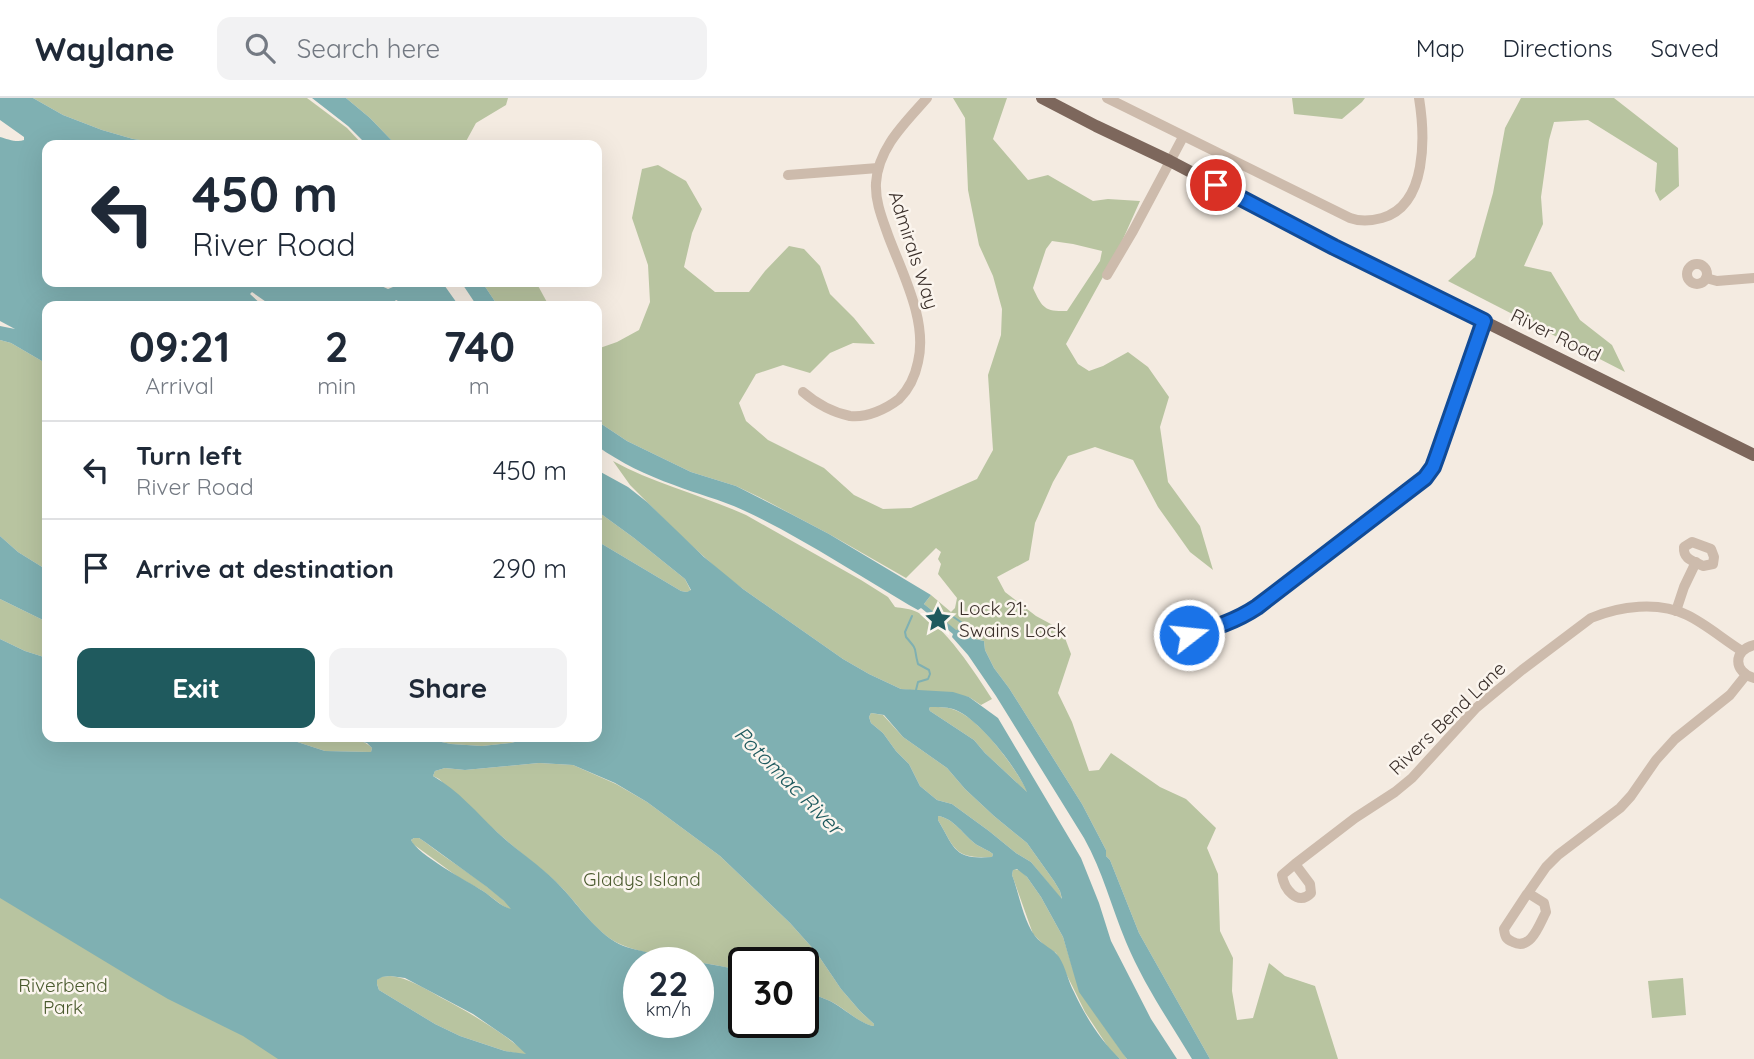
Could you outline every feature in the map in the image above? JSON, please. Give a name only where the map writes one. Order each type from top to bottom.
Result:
[{"type":"main road","name":"River Road","points":[[1042,98],[1334,247],[1754,455]]},
{"type":"street","name":"Admirals Way","points":[[803,392],[825,408],[851,416],[863,415],[892,405],[905,393],[914,379],[921,349],[920,328],[880,213],[876,193],[878,168],[884,153],[895,135],[927,98]]},
{"type":"street","points":[[1107,98],[1357,220],[1386,217],[1398,210],[1413,192],[1421,161],[1423,138],[1419,98]]},
{"type":"street","points":[[1107,275],[1184,136]]},
{"type":"street","points":[[788,175],[878,168]]},
{"type":"street","points":[[1706,278],[1717,281],[1754,278]]},
{"type":"street","points":[[1169,634],[1189,635],[1242,617],[1425,478],[1433,467],[1484,321]]},
{"type":"street","points":[[1676,611],[1696,562]]},
{"type":"street","name":"Rivers Bend Lane","points":[[1295,864],[1412,778],[1476,708],[1521,670],[1591,618],[1635,607],[1676,611],[1688,615],[1742,651]]},
{"type":"street","points":[[1528,892],[1544,903],[1546,912],[1531,939],[1524,945],[1517,944],[1508,940],[1504,929],[1528,892],[1546,867],[1620,808],[1675,739],[1750,676],[1741,670],[1739,657],[1742,651],[1754,645]]},
{"type":"green space","points":[[33,98],[307,98],[347,128],[358,140],[140,140],[102,130],[63,115]]},
{"type":"green space","points":[[346,98],[508,98],[506,105],[476,123],[467,140],[391,140]]},
{"type":"green space","points":[[953,98],[1007,98],[993,139],[1028,180],[1048,175],[1093,201],[1140,201],[1119,248],[1066,344],[1078,364],[1089,371],[1128,352],[1148,367],[1169,397],[1160,427],[1168,482],[1200,526],[1213,570],[1190,552],[1158,507],[1133,460],[1095,447],[1068,456],[1035,523],[1029,560],[997,577],[1005,592],[1036,616],[1062,630],[1071,654],[1058,693],[1072,722],[1089,771],[1099,770],[1111,753],[1160,787],[1186,799],[1216,828],[1207,848],[1218,874],[1220,931],[1233,958],[1232,991],[1237,1020],[1253,1018],[1269,963],[1285,976],[1315,986],[1338,1059],[1210,1059],[1139,933],[1110,860],[1106,856],[1106,850],[1082,804],[994,668],[985,650],[984,641],[975,639],[968,633],[956,631],[924,604],[931,595],[951,612],[955,608],[957,598],[938,574],[941,552],[936,548],[906,578],[759,497],[736,486],[691,472],[627,441],[602,424],[602,347],[639,330],[650,302],[648,265],[632,218],[642,169],[658,165],[686,181],[702,209],[692,233],[684,267],[715,292],[749,292],[789,246],[804,249],[820,266],[830,294],[875,344],[853,343],[830,353],[810,373],[783,365],[756,374],[739,403],[746,421],[768,440],[824,468],[854,495],[883,509],[911,508],[977,479],[993,450],[988,375],[1001,335],[1002,309],[993,276],[979,245],[968,190],[965,118]],"holes":[[[1052,241],[1102,251],[1100,261],[1067,311],[1049,309],[1042,304],[1033,288],[1046,249]]]},
{"type":"green space","points":[[1292,98],[1365,98],[1342,119],[1294,114]]},
{"type":"green space","points":[[1521,98],[1614,98],[1678,148],[1679,186],[1660,201],[1655,191],[1657,163],[1588,120],[1554,122],[1549,140],[1541,197],[1543,224],[1524,266],[1551,272],[1580,320],[1612,345],[1625,372],[1448,281],[1475,257],[1493,193],[1505,128]]},
{"type":"green space","points":[[485,287],[539,287],[546,301],[495,301]]},
{"type":"green space","points":[[0,340],[11,343],[42,361],[42,567],[18,552],[0,536]]},
{"type":"green space","points":[[613,461],[746,515],[861,580],[888,597],[895,607],[915,611],[927,618],[959,651],[992,699],[981,705],[969,697],[901,689],[843,659],[723,574],[630,485]]},
{"type":"green space","points":[[602,515],[685,579],[691,591],[681,591],[602,544]]},
{"type":"green space","points":[[0,599],[42,620],[42,656],[0,639]]},
{"type":"green space","points":[[930,707],[952,709],[974,722],[1006,758],[1029,794],[974,740],[930,711]]},
{"type":"green space","points":[[871,713],[883,715],[903,737],[947,768],[965,789],[1027,843],[1054,881],[1062,900],[1031,862],[952,804],[937,800],[920,786],[909,764],[871,723]]},
{"type":"green space","points":[[297,742],[365,742],[372,748],[371,752],[325,751]]},
{"type":"green space","points":[[442,742],[515,742],[482,746]]},
{"type":"green space","name":"Gladys Island","points":[[539,763],[573,765],[616,784],[647,802],[720,856],[812,947],[728,947],[728,968],[714,965],[714,947],[622,945],[596,927],[550,877],[433,776],[435,771],[445,768],[465,770]]},
{"type":"green space","points":[[938,816],[954,824],[977,845],[993,854],[992,857],[970,856],[957,850]]},
{"type":"green space","points":[[419,838],[480,881],[511,907],[511,910],[458,877],[413,844],[411,840]]},
{"type":"green space","points":[[1013,869],[1020,870],[1027,877],[1041,897],[1063,937],[1080,992],[1127,1059],[1120,1059],[1110,1050],[1085,1012],[1056,953],[1033,934],[1012,875]]},
{"type":"green space","name":"Riverbend Park","points":[[0,888],[304,1059],[0,1059]]},
{"type":"green space","name":"Gladys Island","points":[[819,956],[841,989],[874,1026],[863,1023],[819,997]]},
{"type":"green space","points":[[390,976],[416,984],[463,1009],[527,1053],[525,1055],[505,1051],[460,1036],[435,1024],[379,990],[377,980]]},
{"type":"green space","points":[[1683,978],[1686,1015],[1652,1018],[1648,981]]},
{"type":"water","points":[[0,98],[33,98],[63,115],[102,130],[140,140],[42,140],[42,287],[446,287],[455,301],[265,301],[252,292],[250,294],[258,301],[42,301],[42,361],[11,343],[0,340],[0,326],[15,329],[0,321],[0,137],[18,141],[24,140],[24,137],[0,120]]},
{"type":"water","points":[[312,98],[346,98],[391,140],[362,140]]},
{"type":"water","points":[[464,287],[485,287],[495,301],[474,301]]},
{"type":"water","points":[[602,424],[627,441],[691,472],[736,486],[829,534],[931,595],[924,604],[956,630],[961,629],[975,639],[984,641],[985,650],[994,668],[1082,804],[1106,850],[1106,856],[1110,860],[1139,933],[1210,1059],[1192,1059],[1165,1016],[1133,957],[1084,838],[996,696],[952,637],[953,634],[921,608],[918,610],[909,605],[766,521],[654,477],[602,449]]},
{"type":"water","name":"Potomac River","points":[[602,473],[628,487],[647,502],[704,557],[743,589],[843,659],[901,689],[953,692],[969,697],[998,718],[1081,858],[1111,941],[1151,1019],[1177,1059],[1127,1059],[1079,992],[1063,937],[1041,897],[1027,877],[1017,869],[1013,870],[1012,875],[1031,930],[1059,957],[1088,1019],[1120,1059],[278,1059],[243,1036],[168,999],[0,898],[0,639],[42,656],[42,742],[297,742],[325,751],[371,752],[372,748],[363,742],[442,742],[482,746],[515,742],[602,742],[602,544],[687,592],[691,590],[685,579],[602,515]],"holes":[[[944,707],[963,714],[985,732],[1006,757],[1027,792],[974,740],[929,709]],[[871,713],[884,715],[903,737],[947,768],[965,789],[1027,843],[1054,881],[1062,899],[1031,862],[952,804],[937,800],[920,786],[909,764],[871,723]],[[539,763],[573,765],[615,783],[647,802],[720,856],[812,947],[819,947],[819,956],[841,989],[874,1026],[819,997],[819,1038],[728,1038],[728,967],[714,965],[714,1038],[623,1038],[623,947],[626,947],[610,939],[595,926],[547,873],[505,839],[459,795],[433,776],[435,771],[445,768],[465,770]],[[938,816],[954,824],[977,845],[993,854],[992,857],[970,857],[957,850]],[[419,838],[487,887],[511,909],[423,853],[411,840]],[[390,976],[405,978],[473,1014],[526,1054],[505,1051],[460,1036],[435,1024],[379,990],[377,980]]]},
{"type":"water","points":[[0,536],[18,552],[42,567],[42,620],[0,599]]},
{"type":"waterway","points":[[912,616],[905,632],[906,637],[914,647],[918,664],[929,670],[930,674],[928,679],[918,682],[916,690]]},
{"type":"waterway","points":[[952,616],[974,631],[980,639]]},
{"type":"place","name":"Lock 21: Swains Lock","points":[[938,619]]},
{"type":"route","points":[[1189,635],[1242,617],[1425,478],[1433,467],[1484,321],[1216,185]]}]
